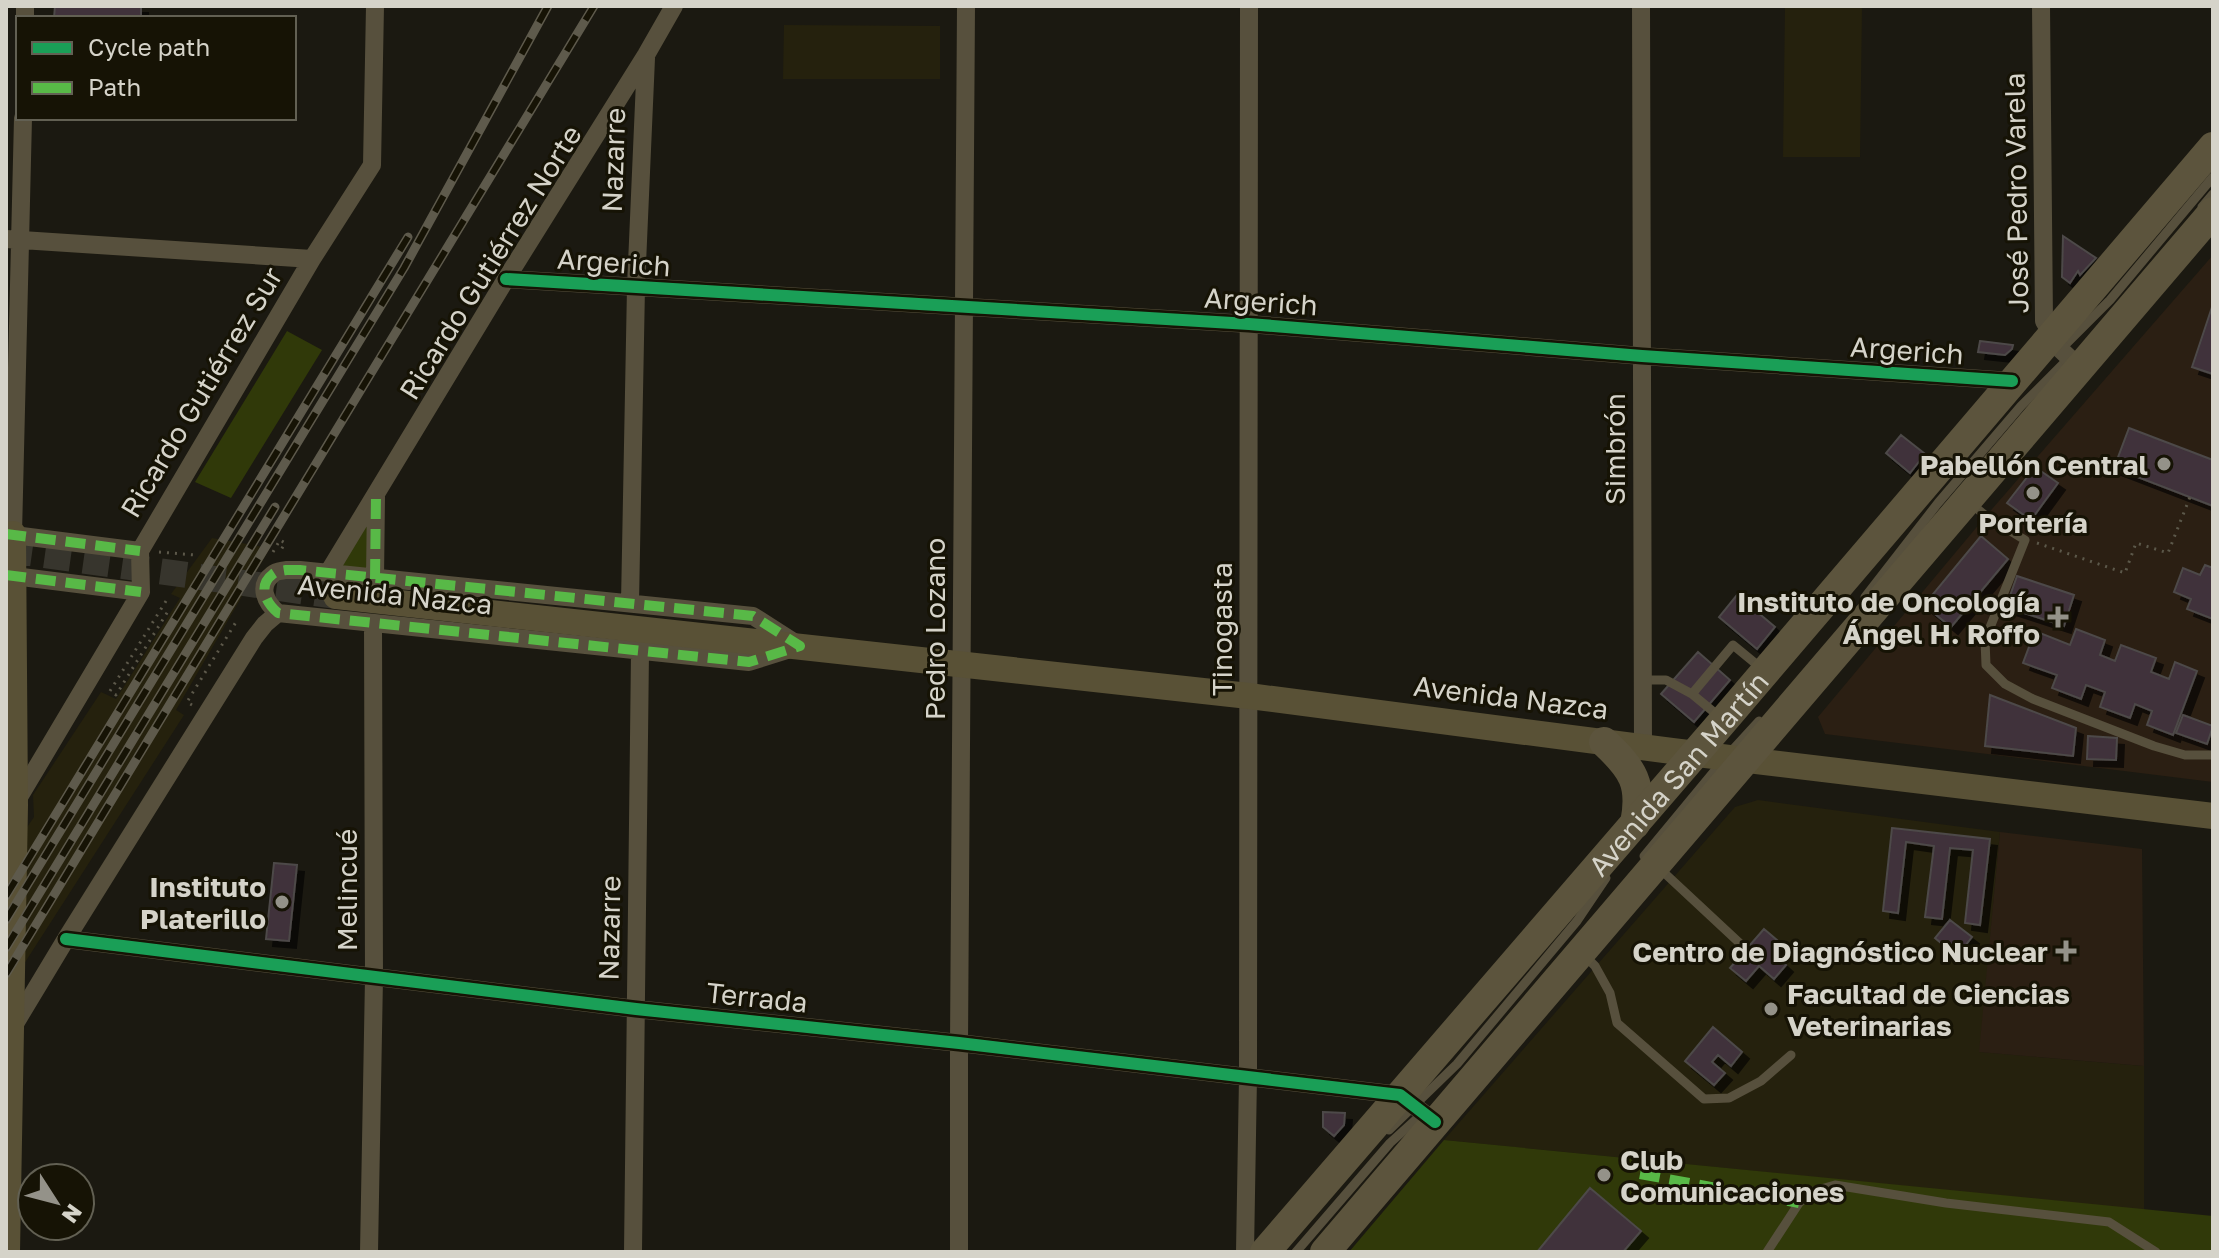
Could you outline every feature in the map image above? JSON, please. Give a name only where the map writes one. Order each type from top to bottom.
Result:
[{"type":"main road","name":"Avenida San Martín","points":[[1325,1252],[1421,1108],[1635,824],[1717,751],[1966,500],[2065,352],[2213,147]]},
{"type":"main road","name":"Avenida San Martín","points":[[1283,1251],[1582,941],[1648,863],[1765,672],[2019,383],[2065,352],[2213,212]]},
{"type":"main road","points":[[7,1252],[11,1030],[10,534]]},
{"type":"main road","name":"Avenida Nazca","points":[[332,584],[800,646],[1249,696],[1643,747],[1717,751],[2213,816]]},
{"type":"main road","points":[[1604,742],[1633,775],[1639,793],[1635,824]]},
{"type":"street","name":"Ricardo Gutiérrez Sur","points":[[141,592],[140,551],[312,259],[372,165],[375,6]]},
{"type":"street","name":"Ricardo Gutiérrez Norte","points":[[332,584],[376,494],[674,6]]},
{"type":"street","name":"Pedro Lozano","points":[[959,1252],[966,6]]},
{"type":"street","name":"Tinogasta","points":[[1245,1252],[1248,1077],[1249,6]]},
{"type":"street","name":"Simbrón","points":[[1641,6],[1643,747]]},
{"type":"street","name":"José Pedro Varela","points":[[2041,6],[2044,321],[2065,352]]},
{"type":"street","name":"Nazarre","points":[[630,603],[636,287],[646,55]]},
{"type":"street","points":[[23,120],[13,239],[10,534],[140,551]]},
{"type":"street","points":[[13,239],[312,259]]},
{"type":"street","name":"Argerich","points":[[506,279],[1249,324],[2019,383]]},
{"type":"street","points":[[375,579],[376,494]]},
{"type":"street","name":"Avenida Nazca","points":[[286,570],[332,584],[375,579],[753,616],[800,646],[749,662],[373,624],[278,613],[265,599],[264,587],[272,574],[286,570]]},
{"type":"street","points":[[10,575],[141,592],[10,812]]},
{"type":"street","points":[[11,1030],[254,638],[278,613]]},
{"type":"street","name":"Melincué","points":[[369,1252],[374,978],[373,624]]},
{"type":"street","name":"Nazarre","points":[[633,1252],[640,652]]},
{"type":"street","name":"Terrada","points":[[66,939],[636,1009],[1248,1077],[1421,1108]]},
{"type":"lane","points":[[1859,604],[1959,479],[2213,177]]},
{"type":"lane","points":[[2099,326],[2213,194]]},
{"type":"lane","points":[[1905,528],[2019,383]]},
{"type":"lane","points":[[1966,500],[2025,540],[1985,640],[1986,665],[2005,684],[2033,699],[2154,746],[2185,755],[2213,755]]},
{"type":"lane","points":[[1692,694],[1733,645],[1765,672]]},
{"type":"lane","points":[[1643,680],[1666,680],[1692,694],[1717,751],[1763,717]]},
{"type":"lane","points":[[1648,863],[1746,949]]},
{"type":"lane","points":[[1421,1108],[1577,921],[1614,868]]},
{"type":"lane","points":[[1465,1072],[1582,941],[1610,993],[1617,1023],[1704,1099],[1729,1098],[1761,1081],[1791,1055]]},
{"type":"lane","points":[[1767,1252],[1799,1203],[1814,1191],[1835,1185],[1946,1203],[2109,1222],[2156,1252]]},
{"type":"path","points":[[2025,540],[2125,573],[2136,543],[2168,553],[2190,497]]},
{"type":"path","points":[[272,553],[280,540],[285,543],[278,556]]},
{"type":"path","points":[[177,553],[195,555]]},
{"type":"path","points":[[166,601],[110,691],[116,695],[170,608]]},
{"type":"path","points":[[225,650],[192,705],[187,702],[236,622]]},
{"type":"shaded area","points":[[1785,6],[1862,6],[1860,157],[1783,157]]},
{"type":"shaded area","points":[[784,25],[940,26],[940,79],[783,79]]},
{"type":"shaded area","name":"Instituto de Oncología Ángel H. Roffo","points":[[2213,255],[2213,782],[1825,734],[1818,717],[1986,516]]},
{"type":"shaded area","points":[[212,538],[270,548],[176,710],[184,715],[6,992],[6,858],[34,817],[33,795],[101,692],[116,699],[180,598],[171,594]]},
{"type":"shaded area","name":"Facultad de Ciencias Veterinarias","points":[[1758,800],[2000,832],[1980,1052],[2144,1066],[2144,1210],[1444,1140],[1735,807]]},
{"type":"shaded area","name":"Centro de Diagnóstico Nuclear","points":[[2000,832],[2142,849],[2144,1066],[1979,1052]]},
{"type":"green space","points":[[287,331],[322,350],[231,498],[195,482]]},
{"type":"green space","points":[[374,499],[374,577],[330,572]]},
{"type":"green space","name":"Club Comunicaciones","points":[[1444,1140],[2213,1216],[2213,1252],[1349,1252]]},
{"type":"building","points":[[55,6],[141,6],[141,16],[54,16]]},
{"type":"building","points":[[2063,236],[2096,258],[2080,275],[2078,271],[2070,283],[2062,277]]},
{"type":"building","points":[[2213,308],[2213,374],[2192,367]]},
{"type":"building","points":[[1980,341],[2013,345],[2005,355],[1978,352]]},
{"type":"building","name":"Pabellón Central","points":[[2129,428],[2213,460],[2213,506],[2114,468]]},
{"type":"building","points":[[1901,435],[1925,454],[1910,473],[1886,453]]},
{"type":"building","name":"Portería","points":[[2035,467],[2058,483],[2031,520],[2007,503]]},
{"type":"building","points":[[1981,536],[2008,559],[1951,627],[1924,605]]},
{"type":"building","points":[[2205,565],[2213,568],[2213,619],[2187,609],[2191,599],[2174,592],[2183,568],[2200,575]]},
{"type":"building","points":[[2017,576],[2074,595],[2064,626],[2006,607]]},
{"type":"building","points":[[1737,595],[1775,627],[1757,649],[1719,617]]},
{"type":"building","points":[[2076,629],[2105,640],[2100,655],[2115,661],[2121,645],[2156,658],[2151,672],[2169,679],[2175,662],[2197,671],[2173,735],[2147,725],[2152,711],[2135,704],[2130,718],[2100,707],[2105,692],[2086,685],[2081,699],[2052,688],[2057,675],[2023,663],[2035,631],[2070,645]]},
{"type":"building","points":[[1698,652],[1730,680],[1694,722],[1661,694]]},
{"type":"building","points":[[1990,695],[2076,728],[2073,756],[1985,746]]},
{"type":"building","points":[[2183,715],[2213,726],[2207,744],[2176,733]]},
{"type":"building","points":[[2088,736],[2117,738],[2116,760],[2087,759]]},
{"type":"building","points":[[1892,828],[1990,839],[1980,925],[1965,923],[1973,850],[1950,848],[1942,919],[1925,917],[1934,846],[1906,842],[1898,913],[1883,911]]},
{"type":"building","name":"Instituto Platerillo","points":[[274,863],[297,865],[289,941],[266,939]]},
{"type":"building","points":[[1950,920],[1972,937],[1957,956],[1935,938]]},
{"type":"building","points":[[1764,929],[1784,946],[1775,955],[1786,965],[1774,979],[1759,966],[1746,981],[1730,968]]},
{"type":"building","points":[[1713,1027],[1742,1052],[1731,1066],[1718,1055],[1712,1062],[1725,1073],[1714,1085],[1685,1061]]},
{"type":"building","points":[[1323,1112],[1345,1113],[1344,1125],[1334,1136],[1323,1127]]},
{"type":"building","points":[[1590,1188],[1641,1231],[1623,1252],[1537,1252]]},
{"type":"tunnel","points":[[6,553],[30,553],[336,596]]},
{"type":"railway","points":[[6,920],[404,268],[548,6]]},
{"type":"railway","points":[[6,974],[594,6]]},
{"type":"railway","points":[[6,896],[408,237]]},
{"type":"railway","points":[[6,948],[275,507]]},
{"type":"marked path","points":[[375,579],[376,494]]},
{"type":"marked path","points":[[6,534],[140,551]]},
{"type":"marked path","points":[[286,570],[753,616],[800,646],[749,662],[278,613],[267,599],[264,589],[274,573],[286,570]]},
{"type":"marked path","points":[[6,575],[141,592]]},
{"type":"marked path","points":[[1640,1174],[1799,1203]]},
{"type":"cycle path","points":[[506,279],[1249,324],[1642,356],[2012,381]]},
{"type":"cycle path","points":[[66,939],[636,1009],[1400,1095],[1435,1122]]},
{"type":"place","name":"Pabellón Central","points":[[2164,464]]},
{"type":"place","name":"Portería","points":[[2033,493]]},
{"type":"place","name":"Instituto de Oncología Ángel H. Roffo","points":[[2058,617]]},
{"type":"place","name":"Instituto Platerillo","points":[[282,902]]},
{"type":"place","name":"Centro de Diagnóstico Nuclear","points":[[2066,951]]},
{"type":"place","name":"Facultad de Ciencias Veterinarias","points":[[1771,1009]]},
{"type":"place","name":"Club Comunicaciones","points":[[1604,1175]]}]
